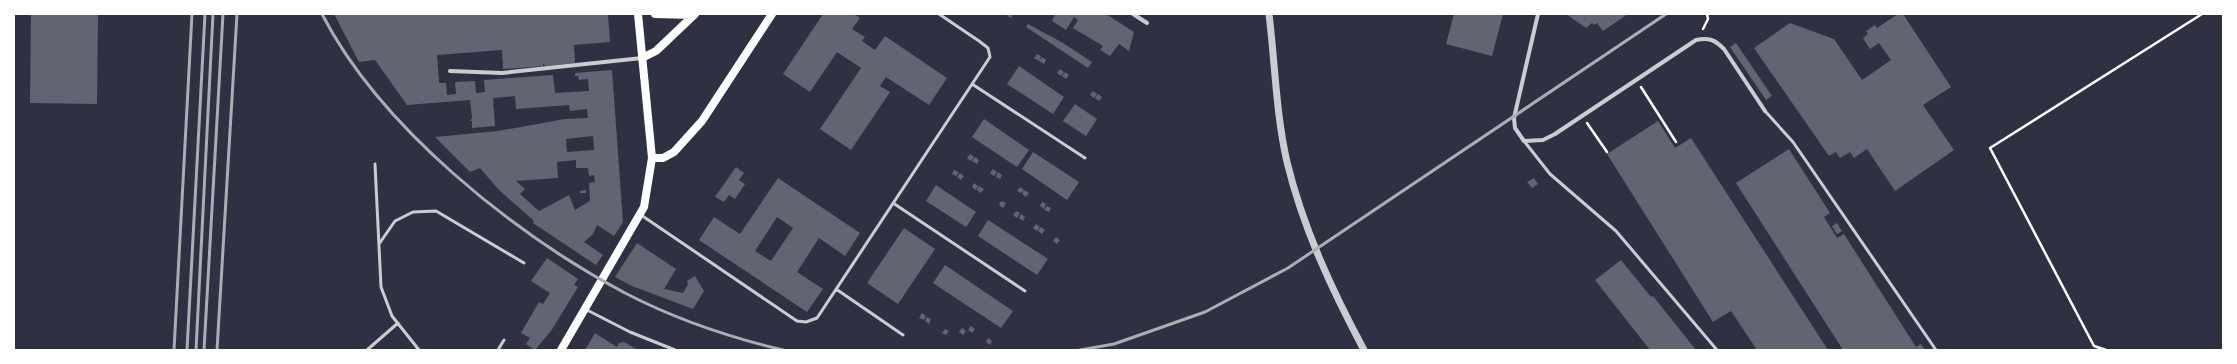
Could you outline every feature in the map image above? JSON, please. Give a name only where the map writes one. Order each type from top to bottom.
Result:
[{"type":"main road","points":[[560,350],[644,207],[650,183],[652,158],[638,14]]},
{"type":"main road","points":[[655,14],[694,15]]},
{"type":"main road","points":[[652,158],[663,158],[674,152],[702,121],[772,14]]},
{"type":"main road","points":[[642,58],[656,52],[694,15]]},
{"type":"street","points":[[1133,14],[1147,23]]},
{"type":"street","points":[[1269,14],[1286,160],[1294,189],[1313,243],[1333,291],[1364,350]]},
{"type":"street","points":[[1538,14],[1514,118],[1515,128],[1524,141],[1543,140],[1582,116],[1696,40],[1707,38],[1717,41],[1724,49],[1765,111]]},
{"type":"street","points":[[450,71],[502,73],[642,58]]},
{"type":"lane","points":[[640,214],[797,321],[806,322],[817,318],[990,58],[988,48],[939,14]]},
{"type":"lane","points":[[972,84],[1084,158]]},
{"type":"lane","points":[[1765,111],[1793,142],[1936,350]]},
{"type":"lane","points":[[1524,141],[1550,174],[1616,231],[1717,350]]},
{"type":"lane","points":[[375,164],[381,287],[392,316],[419,350]]},
{"type":"lane","points":[[893,203],[1025,292]]},
{"type":"lane","points":[[379,244],[395,221],[413,212],[436,211],[524,263]]},
{"type":"lane","points":[[836,289],[903,335]]},
{"type":"lane","points":[[584,308],[630,332],[675,350]]},
{"type":"lane","points":[[367,350],[398,323]]},
{"type":"lane","points":[[498,350],[504,340]]},
{"type":"path","points":[[1696,40],[1708,19],[1707,14]]},
{"type":"path","points":[[2106,350],[2094,346],[1990,148],[2202,14]]},
{"type":"path","points":[[1637,80],[1676,142]]},
{"type":"path","points":[[1582,116],[1607,152]]},
{"type":"building","points":[[31,14],[98,14],[97,104],[30,103]]},
{"type":"building","points":[[334,14],[608,14],[610,42],[574,45],[575,63],[545,66],[543,63],[543,66],[503,69],[502,50],[437,55],[439,83],[446,83],[447,95],[456,94],[455,82],[475,81],[476,93],[485,92],[484,80],[553,75],[555,93],[589,91],[588,79],[579,80],[578,76],[575,76],[575,73],[612,70],[623,222],[614,236],[597,225],[593,234],[584,242],[603,255],[596,265],[533,223],[534,222],[532,219],[499,190],[480,168],[470,172],[435,137],[498,131],[565,119],[588,118],[587,109],[570,111],[569,105],[516,109],[515,96],[493,98],[495,126],[472,128],[472,121],[470,121],[472,118],[470,100],[407,105],[375,60],[359,62]],"holes":[[[593,136],[594,150],[567,152],[566,139]],[[576,160],[576,168],[588,168],[589,176],[594,175],[595,182],[589,183],[590,201],[575,210],[569,195],[539,211],[520,194],[525,189],[516,181],[558,178],[557,162]]]},
{"type":"building","points":[[823,14],[854,14],[860,18],[852,29],[865,37],[862,41],[875,50],[885,36],[947,78],[929,105],[886,77],[880,86],[890,92],[851,150],[820,129],[861,68],[837,52],[810,92],[783,74]]},
{"type":"building","points":[[1005,14],[1013,14],[1011,18]]},
{"type":"building","points":[[1055,14],[1103,14],[1109,16],[1134,32],[1129,51],[1119,44],[1110,56],[1100,50],[1103,46],[1073,28],[1078,20],[1074,17],[1066,30],[1052,21]]},
{"type":"building","points":[[1454,14],[1503,14],[1492,56],[1446,44]]},
{"type":"building","points":[[1566,14],[1628,14],[1603,31],[1597,23],[1594,25],[1592,23],[1586,28]]},
{"type":"building","points":[[1898,14],[1903,14],[1951,87],[1923,105],[1954,150],[1895,191],[1867,149],[1854,158],[1850,152],[1840,158],[1836,152],[1829,156],[1754,48],[1790,23],[1834,39],[1862,80],[1891,60],[1879,43],[1870,49],[1863,38],[1868,34],[1866,31],[1875,25],[1877,28]]},
{"type":"building","points":[[1028,24],[1063,43],[1092,62],[1088,68],[1026,27]]},
{"type":"building","points":[[1736,43],[1772,96],[1766,100],[1730,47]]},
{"type":"building","points":[[1037,54],[1041,56],[1039,61],[1034,58]]},
{"type":"building","points":[[1042,57],[1046,60],[1044,64],[1039,61]]},
{"type":"building","points":[[1019,66],[1064,97],[1053,114],[1007,84]]},
{"type":"building","points":[[1060,69],[1064,72],[1061,76],[1057,73]]},
{"type":"building","points":[[1065,72],[1069,75],[1066,79],[1062,76]]},
{"type":"building","points":[[1093,91],[1097,94],[1094,98],[1090,95]]},
{"type":"building","points":[[1098,94],[1102,97],[1099,101],[1095,98]]},
{"type":"building","points":[[1075,104],[1097,119],[1086,136],[1063,121]]},
{"type":"building","points":[[984,119],[1029,150],[1017,167],[972,137]]},
{"type":"building","points":[[1658,121],[1675,148],[1691,138],[1828,350],[1757,350],[1731,311],[1713,322],[1607,154]]},
{"type":"building","points":[[1789,149],[1830,213],[1824,217],[1837,238],[1844,234],[1916,347],[1921,344],[1925,350],[1843,350],[1736,183]]},
{"type":"building","points":[[1033,152],[1079,182],[1067,200],[1022,169]]},
{"type":"building","points":[[970,154],[974,157],[971,161],[967,158]]},
{"type":"building","points":[[975,157],[979,160],[977,164],[972,161]]},
{"type":"building","points":[[736,167],[744,173],[739,180],[745,184],[735,199],[729,195],[724,202],[715,197]]},
{"type":"building","points":[[993,169],[997,172],[994,176],[990,173]]},
{"type":"building","points":[[954,170],[959,172],[956,176],[952,174]]},
{"type":"building","points":[[998,172],[1002,175],[1000,179],[996,177]]},
{"type":"building","points":[[960,173],[964,176],[961,180],[957,177]]},
{"type":"building","points":[[778,178],[860,233],[845,256],[819,238],[797,272],[823,289],[807,312],[699,240],[714,217],[740,234]],"holes":[[[777,217],[793,228],[771,261],[755,251]]]},
{"type":"building","points":[[1534,178],[1538,184],[1532,188],[1527,182]]},
{"type":"building","points":[[974,183],[978,186],[976,190],[972,187]]},
{"type":"building","points":[[936,185],[976,212],[966,227],[926,201]]},
{"type":"building","points":[[979,186],[984,189],[981,193],[977,190]]},
{"type":"building","points":[[1020,187],[1024,190],[1021,193],[1017,191]]},
{"type":"building","points":[[586,190],[586,193],[580,193],[580,191]]},
{"type":"building","points":[[1024,190],[1029,193],[1026,197],[1022,194]]},
{"type":"building","points":[[1001,201],[1006,203],[1003,208],[999,205]]},
{"type":"building","points":[[1042,202],[1046,204],[1044,209],[1040,206]]},
{"type":"building","points":[[1047,206],[1051,208],[1049,212],[1044,210]]},
{"type":"building","points":[[1016,211],[1020,213],[1017,218],[1013,215]]},
{"type":"building","points":[[1021,214],[1025,217],[1023,221],[1019,218]]},
{"type":"building","points":[[988,220],[1048,259],[1037,275],[978,236]]},
{"type":"building","points":[[1837,223],[1842,231],[1837,234],[1832,226]]},
{"type":"building","points":[[1036,224],[1040,227],[1037,231],[1033,228]]},
{"type":"building","points":[[1041,227],[1045,230],[1042,234],[1038,231]]},
{"type":"building","points":[[904,228],[935,249],[898,304],[867,283]]},
{"type":"building","points":[[1056,237],[1060,240],[1057,244],[1053,241]]},
{"type":"building","points":[[637,243],[676,269],[664,289],[683,293],[688,284],[687,281],[695,276],[704,291],[693,309],[632,286],[615,277]]},
{"type":"building","points":[[547,258],[578,279],[574,285],[578,287],[551,331],[535,350],[526,344],[530,338],[521,333],[539,302],[543,304],[550,293],[531,281]]},
{"type":"building","points":[[1621,260],[1651,297],[1653,296],[1696,350],[1650,350],[1595,280]]},
{"type":"building","points":[[945,265],[1013,311],[1001,328],[933,283]]},
{"type":"building","points":[[922,313],[926,316],[924,320],[919,318]]},
{"type":"building","points":[[927,317],[931,319],[929,324],[925,321]]},
{"type":"building","points":[[971,326],[975,329],[972,333],[968,330]]},
{"type":"building","points":[[962,328],[966,331],[963,335],[959,332]]},
{"type":"building","points":[[945,329],[949,331],[946,335],[942,333]]},
{"type":"building","points":[[595,333],[617,347],[619,343],[624,342],[638,350],[585,350]]},
{"type":"building","points":[[988,338],[992,341],[990,345],[986,342]]},
{"type":"railway","points":[[174,350],[192,14]]},
{"type":"railway","points":[[187,350],[205,14]]},
{"type":"railway","points":[[196,350],[213,14]]},
{"type":"railway","points":[[204,350],[223,14]]},
{"type":"railway","points":[[217,350],[237,14]]},
{"type":"railway","points":[[322,14],[347,56],[378,97],[414,136],[454,174],[496,209],[582,269],[625,293],[682,319],[722,333],[783,350]]},
{"type":"railway","points":[[1080,350],[1114,344],[1205,312],[1288,268],[1666,14]]}]
